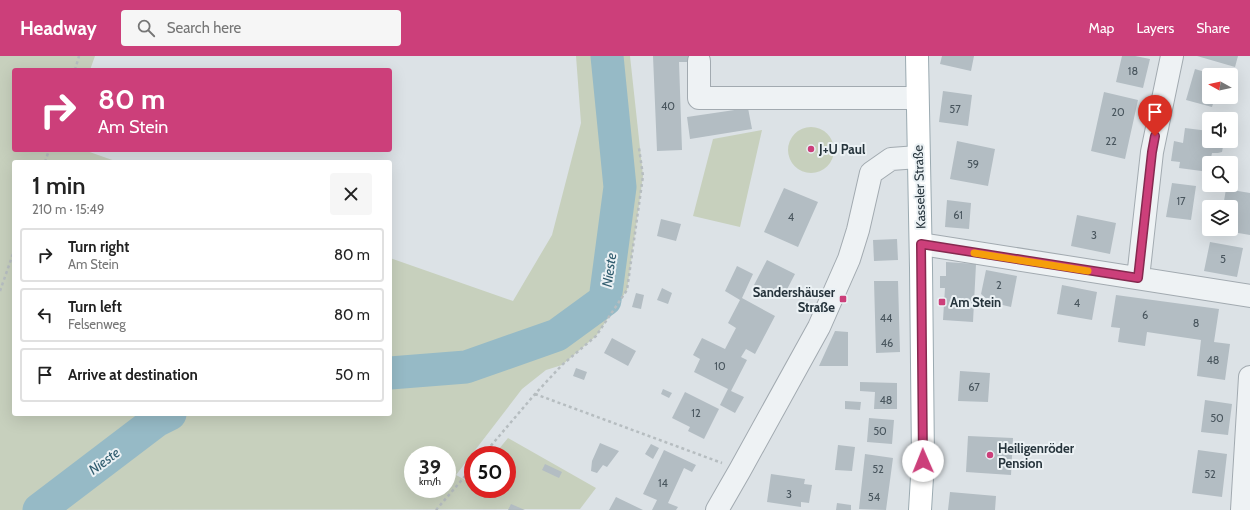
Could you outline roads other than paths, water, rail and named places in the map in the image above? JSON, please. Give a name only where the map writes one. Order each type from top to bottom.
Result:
[{"type":"main road","name":"Kasseler Straße","points":[[917,56],[921,244],[923,461],[920,510]]},
{"type":"street","points":[[1138,278],[1152,152],[1172,56]]},
{"type":"street","points":[[699,61],[699,98],[918,98]]},
{"type":"street","points":[[717,510],[819,327],[831,301],[849,259],[858,230],[871,173],[891,159],[918,158]]},
{"type":"street","points":[[921,244],[1250,296]]},
{"type":"street","points":[[1242,510],[1250,376]]},
{"type":"waterway","name":"Nieste","points":[[392,373],[466,367],[557,335],[605,300],[620,187],[607,56]]},
{"type":"waterway","name":"Nieste","points":[[39,510],[156,421],[166,416]]},
{"type":"place","name":"J+U Paul","points":[[811,149]]},
{"type":"place","name":"Sandershäuser Straße","points":[[843,299]]},
{"type":"place","name":"Am Stein","points":[[942,302]]},
{"type":"place","name":"Heiligenröder Pension","points":[[990,455]]}]
